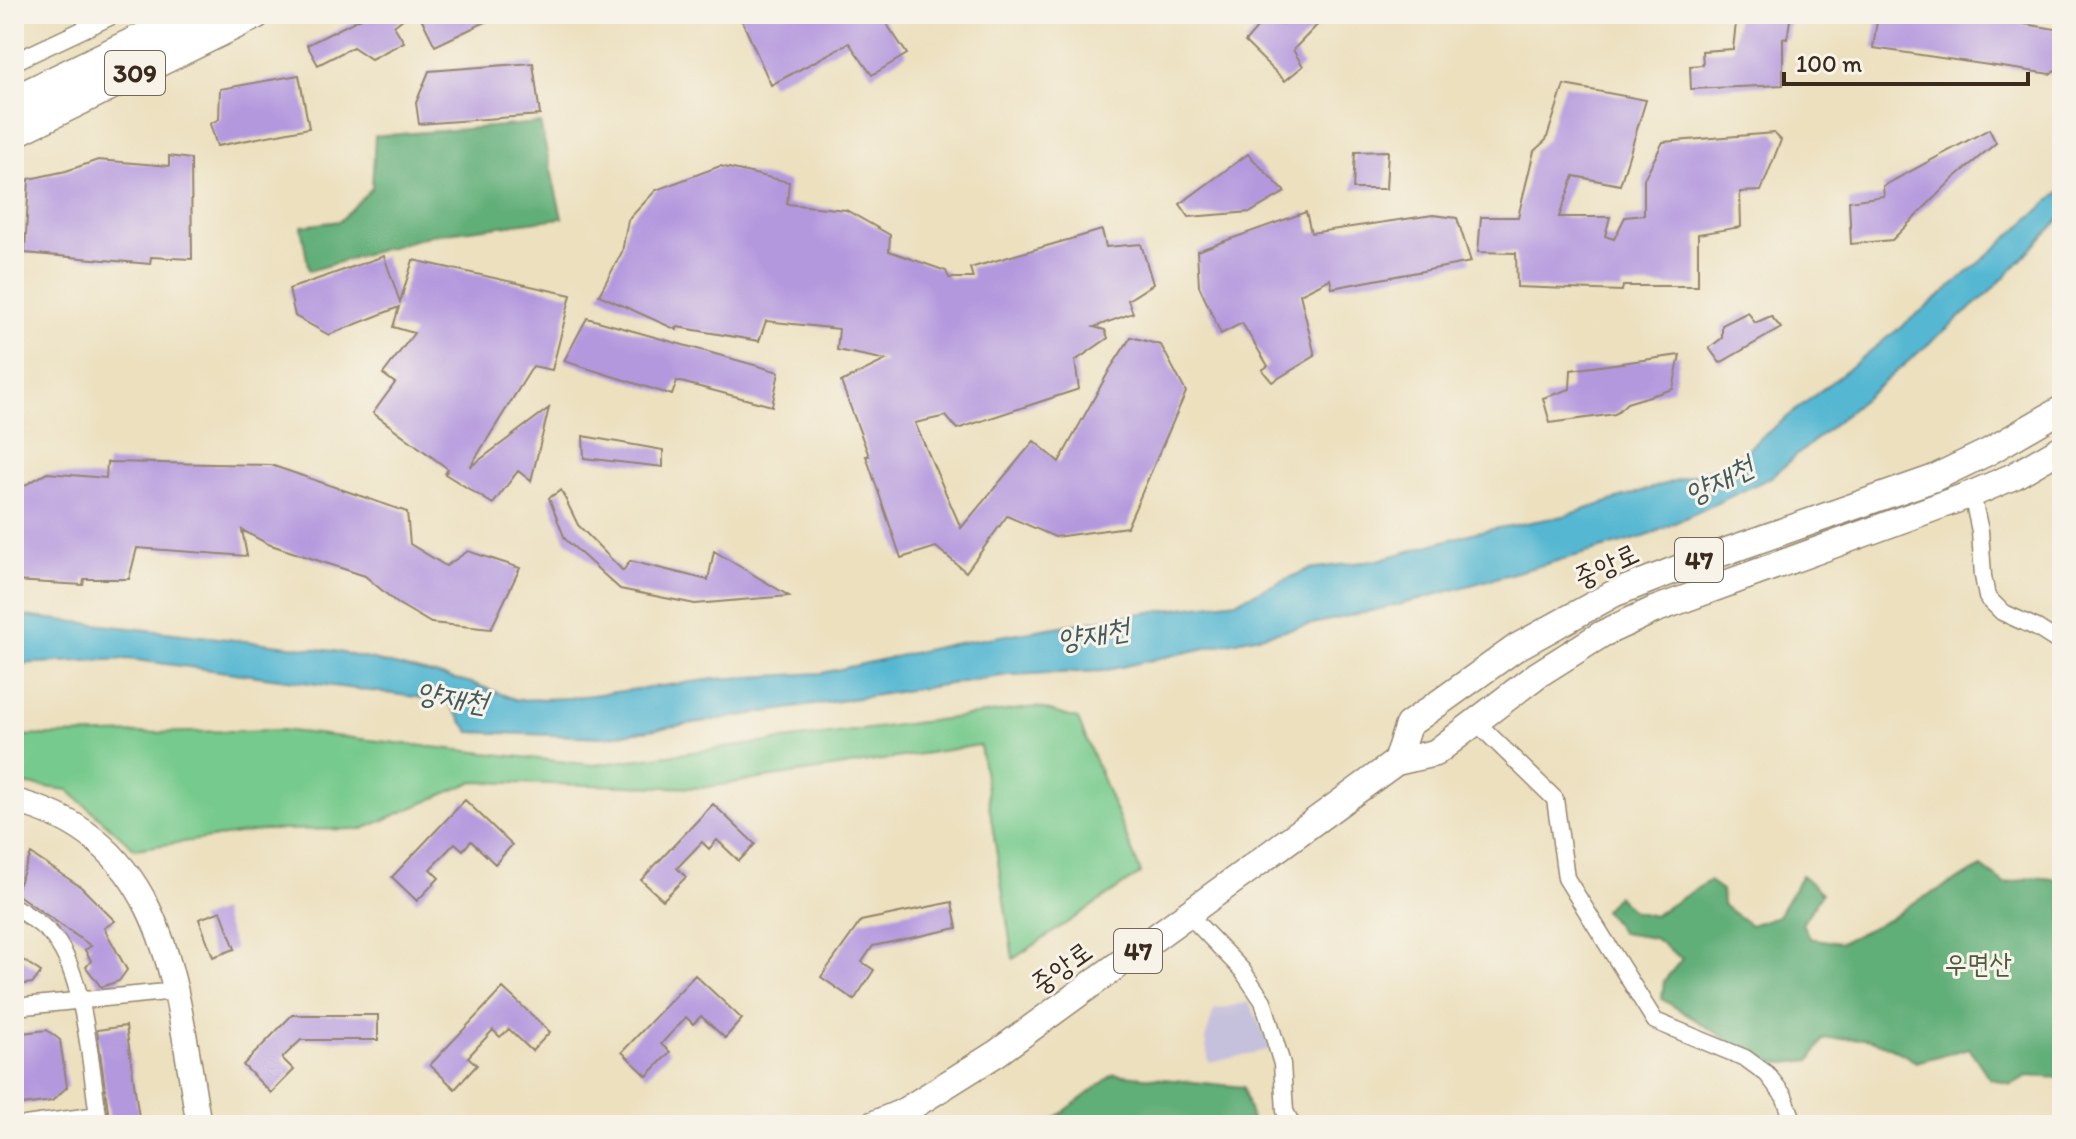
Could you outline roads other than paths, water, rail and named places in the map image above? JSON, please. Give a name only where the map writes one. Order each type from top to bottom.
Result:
[{"type":"highway","name":"309","points":[[14,101],[193,14]]},
{"type":"highway","name":"309","points":[[14,132],[255,14]]},
{"type":"main road","name":"중앙로","points":[[1396,762],[1408,725],[1517,647],[1613,594],[1932,479],[1988,452],[2062,409]]},
{"type":"main road","name":"중앙로","points":[[872,1125],[903,1118],[1396,762],[1435,753],[1537,675],[1602,634],[1654,610],[1972,494],[2014,476],[2062,449]]},
{"type":"street","points":[[14,62],[116,14]]},
{"type":"street","points":[[1972,494],[1980,531],[1987,597],[2002,612],[2062,644]]},
{"type":"street","points":[[1477,723],[1555,799],[1566,878],[1655,1021],[1745,1058],[1767,1074],[1784,1096],[1795,1125]]},
{"type":"street","points":[[14,801],[33,806],[71,824],[106,850],[150,908],[176,991],[199,1125]]},
{"type":"street","points":[[14,907],[50,933],[71,968],[80,1000],[99,1120],[25,1125]]},
{"type":"street","points":[[1188,914],[1242,970],[1263,1001],[1282,1064],[1285,1111],[1292,1125]]},
{"type":"street","points":[[14,1007],[176,991]]},
{"type":"water","name":"양재천","points":[[2062,190],[2062,217],[1989,293],[1770,478],[1647,536],[1402,604],[1103,671],[1008,675],[604,737],[470,732],[447,701],[128,659],[14,664],[16,615],[334,651],[472,683],[517,700],[569,698],[715,679],[822,673],[952,644],[1237,601],[1309,569],[1378,560],[1476,532],[1564,516],[1728,464],[1950,288]]},
{"type":"park label","name":"우면산","points":[[1978,963]]}]
